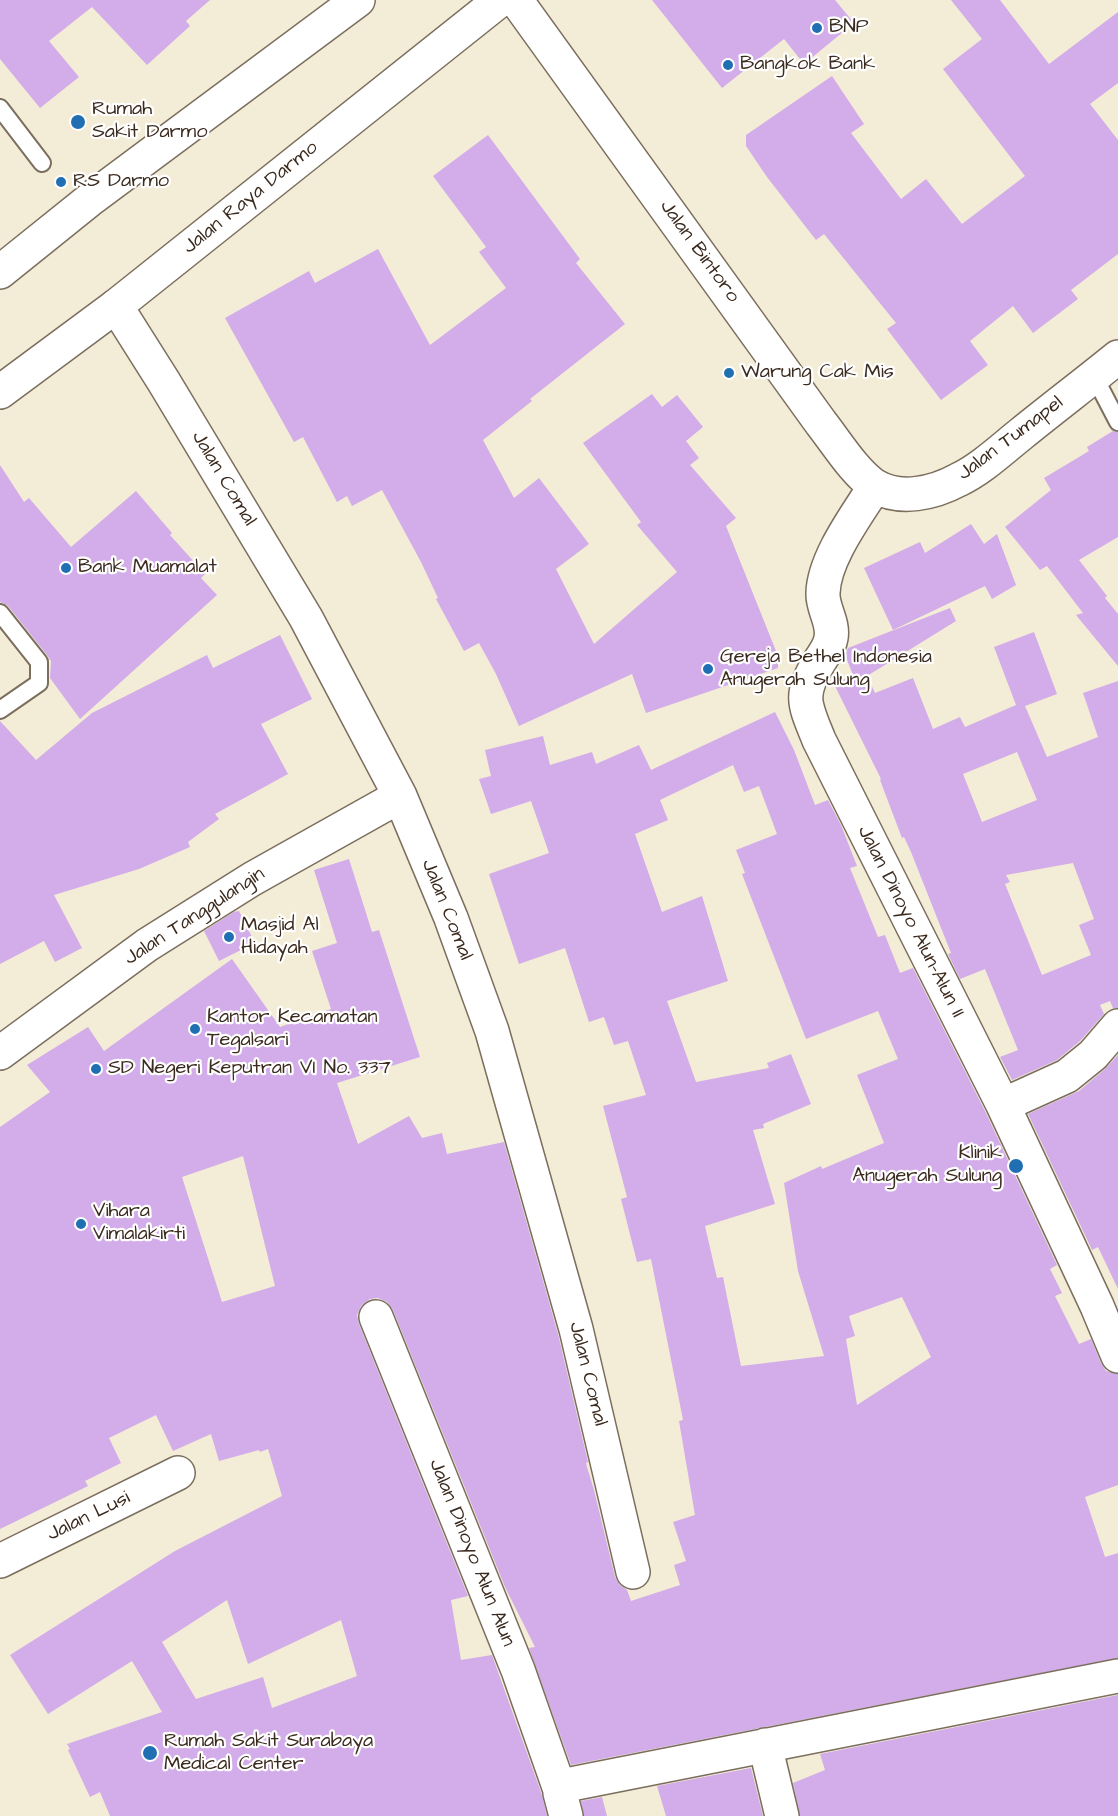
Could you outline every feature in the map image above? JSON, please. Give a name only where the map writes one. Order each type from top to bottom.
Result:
[{"type":"street","points":[[0,272],[92,198],[358,0]]},
{"type":"street","name":"Jalan Raya Darmo","points":[[0,392],[116,306],[500,0]]},
{"type":"street","name":"Jalan Bintoro","points":[[516,0],[821,423],[860,472],[884,489]]},
{"type":"street","name":"Jalan Comal","points":[[116,306],[306,618],[400,796],[451,918],[492,1031],[576,1329],[633,1572]]},
{"type":"street","name":"Jalan Tumapel","points":[[884,489],[912,494],[937,489],[959,480],[993,456],[1106,366]]},
{"type":"street","name":"Jalan Dinoyo Alun-Alun II","points":[[884,489],[836,551],[824,579],[822,597],[831,624],[831,639],[808,679],[804,693],[807,710],[824,750],[1003,1106],[1097,1306],[1118,1356]]},
{"type":"street","name":"Jalan Tanggulangin","points":[[0,1053],[147,945],[252,879],[400,796]]},
{"type":"street","points":[[1003,1106],[1067,1076],[1093,1055],[1118,1026]]},
{"type":"street","name":"Jalan Dinoyo Alun Alun","points":[[376,1317],[518,1670],[563,1803]]},
{"type":"street","name":"Jalan Lusi","points":[[0,1561],[178,1473]]},
{"type":"street","points":[[563,1803],[566,1785],[1118,1676]]},
{"type":"street","points":[[765,1745],[782,1816]]},
{"type":"lane","points":[[0,108],[42,163]]},
{"type":"lane","points":[[1106,366],[1118,422]]},
{"type":"lane","points":[[0,613],[39,662],[41,672],[39,683],[0,710]]},
{"type":"building","points":[[0,0],[210,0],[186,21],[190,26],[147,65],[92,7],[49,41],[79,77],[40,108],[0,59]]},
{"type":"building","name":"Bangkok Bank","points":[[652,0],[835,0],[854,23],[804,64],[784,39],[722,88]]},
{"type":"building","points":[[951,0],[1000,0],[1049,64],[1118,12],[1118,83],[1090,104],[1118,140],[1118,254],[1071,290],[1078,299],[1033,333],[1013,306],[970,341],[988,365],[941,400],[887,329],[896,323],[824,234],[816,240],[746,146],[746,135],[832,76],[864,124],[851,133],[901,199],[926,179],[962,224],[1025,176],[943,69],[982,39]]},
{"type":"building","points":[[488,135],[580,259],[576,263],[625,324],[530,399],[532,401],[483,440],[514,498],[539,478],[589,544],[556,569],[594,644],[677,572],[637,525],[641,522],[583,443],[652,394],[662,407],[677,395],[703,427],[686,441],[699,458],[690,465],[736,518],[726,526],[778,656],[778,668],[646,713],[632,674],[519,726],[496,674],[479,643],[464,651],[436,599],[438,598],[421,562],[382,490],[352,506],[347,496],[337,502],[303,437],[294,442],[225,318],[309,271],[315,283],[378,249],[430,345],[506,288],[479,252],[486,247],[433,176]]},
{"type":"building","points":[[1113,431],[1118,432],[1118,537],[1079,560],[1118,614],[1118,666],[1076,615],[1083,613],[1047,566],[1040,570],[1005,527],[1051,490],[1044,478],[1089,451],[1087,447]]},
{"type":"building","points":[[0,465],[24,502],[29,498],[71,547],[136,491],[172,533],[170,535],[205,574],[201,578],[217,595],[80,719],[50,678],[51,661],[47,655],[8,606],[0,602]]},
{"type":"building","points":[[971,524],[984,544],[997,534],[1016,585],[992,599],[985,586],[893,630],[864,568],[920,542],[925,553]]},
{"type":"building","points":[[950,608],[956,621],[867,676],[875,693],[913,678],[933,729],[960,717],[965,727],[1016,705],[994,647],[1034,632],[1057,694],[1025,706],[1047,757],[1098,737],[1083,693],[1118,681],[1118,1008],[1113,1008],[1110,1001],[1100,1005],[1104,1014],[1080,1041],[1057,1060],[1012,1080],[1000,1057],[1018,1050],[985,969],[960,979],[948,954],[951,953],[911,852],[904,837],[902,838],[881,779],[834,684],[853,675],[845,655],[848,648]],"holes":[[[1017,752],[1037,800],[982,822],[963,774]],[[1073,863],[1094,919],[1079,925],[1091,955],[1042,975],[1005,884],[1010,882],[1006,875]]]},
{"type":"building","points":[[280,635],[312,699],[261,724],[288,774],[215,814],[219,819],[188,842],[190,847],[139,869],[54,895],[82,948],[55,962],[44,941],[0,964],[0,721],[36,760],[92,713],[207,655],[213,668]]},
{"type":"building","points":[[775,712],[794,750],[815,805],[828,800],[841,825],[857,866],[850,868],[878,937],[885,935],[900,973],[913,968],[986,1113],[1057,1265],[1050,1269],[1062,1293],[1055,1296],[1079,1344],[1091,1339],[1106,1371],[1118,1374],[1118,1485],[1085,1497],[1105,1557],[1118,1553],[1118,1658],[571,1765],[529,1648],[535,1647],[505,1587],[393,1310],[387,1302],[378,1298],[370,1299],[361,1306],[357,1315],[359,1324],[468,1596],[451,1600],[461,1660],[492,1655],[542,1795],[547,1816],[110,1816],[100,1792],[90,1797],[67,1744],[162,1712],[132,1661],[48,1714],[10,1655],[175,1551],[282,1496],[268,1449],[219,1461],[211,1434],[173,1451],[156,1415],[109,1438],[121,1463],[85,1481],[88,1486],[0,1529],[0,1127],[50,1092],[27,1065],[88,1027],[104,1051],[232,959],[280,1027],[331,1009],[312,951],[337,943],[314,870],[349,859],[372,932],[379,930],[420,1057],[337,1083],[358,1144],[409,1116],[422,1138],[442,1133],[447,1154],[504,1142],[558,1334],[588,1462],[586,1463],[615,1577],[627,1590],[631,1601],[680,1585],[674,1565],[686,1561],[673,1522],[695,1515],[679,1421],[683,1420],[651,1259],[637,1262],[621,1199],[627,1197],[603,1106],[646,1095],[628,1041],[614,1045],[604,1017],[589,1022],[565,948],[519,964],[489,874],[549,853],[531,801],[491,814],[479,779],[491,776],[485,750],[543,736],[550,765],[592,752],[596,764],[639,745],[651,770]],"holes":[[[733,765],[744,792],[759,786],[777,834],[736,850],[745,873],[742,874],[806,1039],[878,1011],[898,1059],[857,1075],[884,1143],[822,1169],[821,1166],[784,1183],[798,1271],[824,1356],[741,1366],[723,1277],[717,1278],[705,1226],[775,1204],[753,1130],[764,1128],[763,1124],[811,1104],[791,1054],[767,1063],[769,1068],[696,1082],[667,1001],[728,981],[702,896],[662,912],[635,834],[668,820],[660,800]],[[243,1156],[275,1286],[222,1302],[182,1177]],[[902,1297],[931,1357],[857,1405],[846,1339],[855,1336],[849,1316]],[[227,1600],[248,1664],[341,1620],[357,1676],[272,1708],[263,1677],[196,1699],[162,1642]]]},
{"type":"building","name":"Masjid Al Hidayah","points":[[239,911],[255,943],[219,961],[204,931]]},
{"type":"building","points":[[1118,1055],[1118,1289],[1098,1247],[1092,1250],[1028,1114],[1079,1091]]},
{"type":"building","points":[[1118,1695],[1118,1816],[800,1816],[793,1783],[825,1770],[820,1754]]},
{"type":"building","points":[[751,1768],[763,1816],[666,1816],[657,1786]]},
{"type":"building","points":[[602,1797],[607,1816],[584,1816],[581,1801]]},
{"type":"place","name":"BNP","points":[[817,28]]},
{"type":"place","name":"Bangkok Bank","points":[[728,65]]},
{"type":"place","name":"Rumah Sakit Darmo","points":[[78,122]]},
{"type":"place","name":"RS Darmo","points":[[61,182]]},
{"type":"place","name":"Warung Cak Mis","points":[[729,373]]},
{"type":"place","name":"Bank Muamalat","points":[[66,568]]},
{"type":"place","name":"Gereja Bethel Indonesia Anugerah Sulung","points":[[708,669]]},
{"type":"place","name":"Masjid Al Hidayah","points":[[229,937]]},
{"type":"place","name":"Kantor Kecamatan Tegalsari","points":[[195,1029]]},
{"type":"place","name":"SD Negeri Keputran VI No. 337","points":[[96,1069]]},
{"type":"place","name":"Klinik Anugerah Sulung","points":[[1016,1166]]},
{"type":"place","name":"Vihara Vimalakirti","points":[[81,1224]]},
{"type":"place","name":"Rumah Sakit Surabaya Medical Center","points":[[150,1753]]}]
